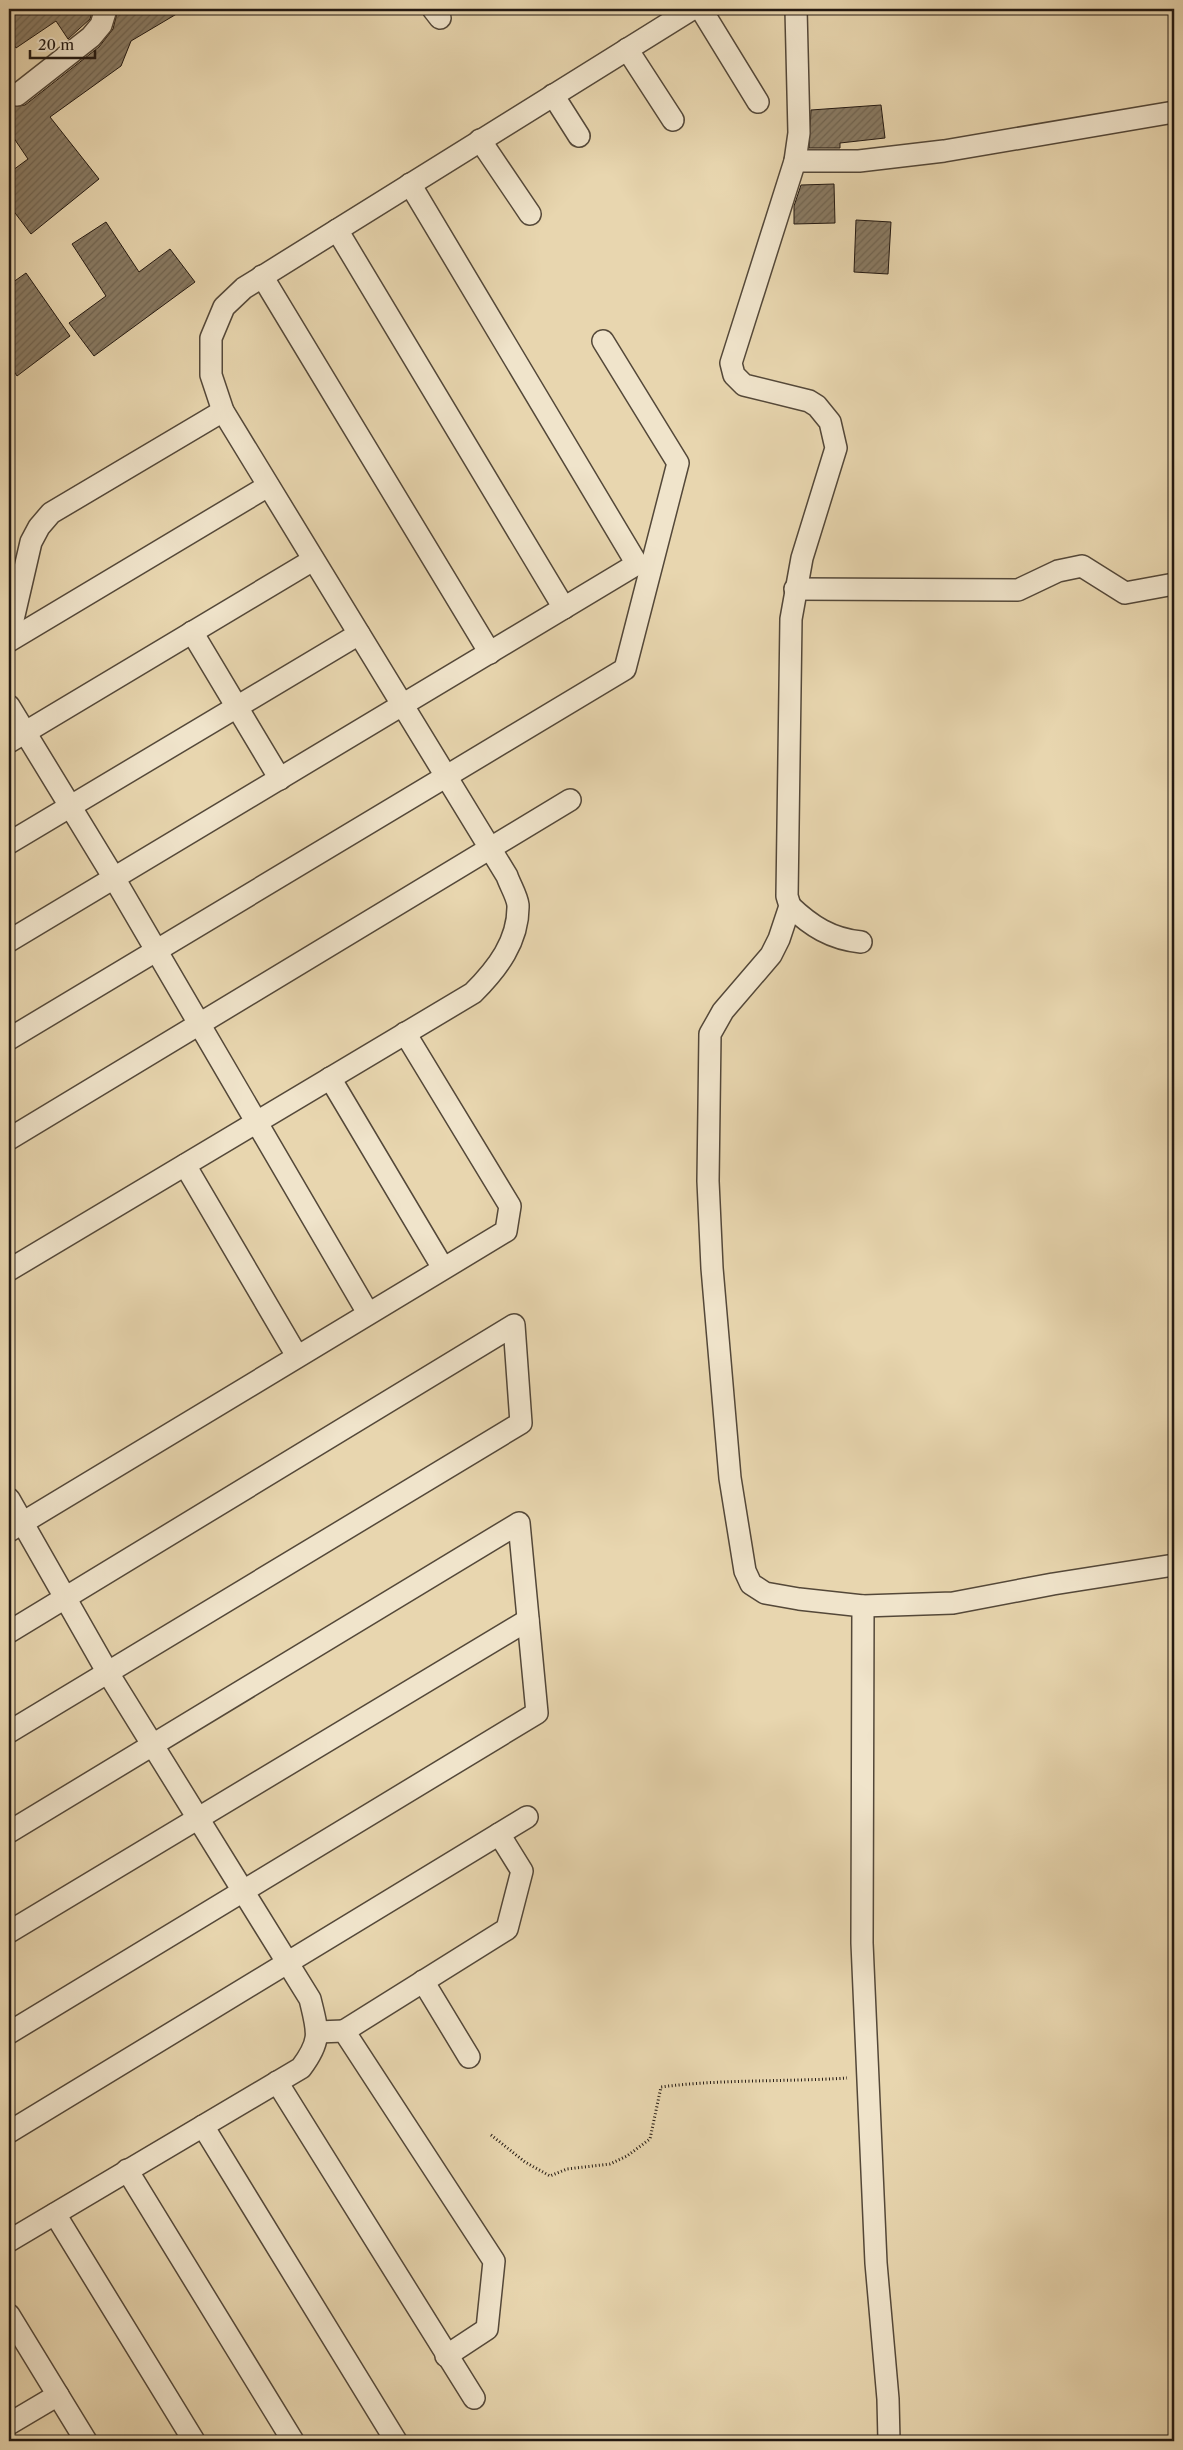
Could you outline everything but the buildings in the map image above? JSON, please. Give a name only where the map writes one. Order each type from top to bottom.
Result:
[{"type":"street","points":[[17,95],[90,37],[101,25],[106,9]]},
{"type":"street","points":[[9,1270],[473,993],[497,969],[513,938],[518,904],[507,876],[223,411],[211,375],[211,338],[224,307],[244,288],[692,9]]},
{"type":"street","points":[[701,9],[758,102]]},
{"type":"street","points":[[796,9],[799,133],[795,161],[731,363],[734,375],[744,386],[808,401],[818,406],[830,422],[835,436],[836,448],[833,462],[802,558],[795,589],[789,650],[791,724],[787,896],[790,906],[807,922],[830,936],[861,942]]},
{"type":"street","points":[[627,50],[673,120]]},
{"type":"street","points":[[553,95],[579,136]]},
{"type":"street","points":[[795,161],[859,161],[944,151],[1174,112]]},
{"type":"street","points":[[480,140],[530,214]]},
{"type":"street","points":[[114,878],[637,564],[410,184]]},
{"type":"street","points":[[337,230],[564,608]]},
{"type":"street","points":[[262,276],[490,653]]},
{"type":"street","points":[[9,1039],[624,669],[678,463],[603,341]]},
{"type":"street","points":[[9,639],[31,542],[39,527],[51,513],[223,411]]},
{"type":"street","points":[[9,639],[268,486]]},
{"type":"street","points":[[17,738],[313,560]]},
{"type":"street","points":[[795,589],[1018,590],[1058,571],[1082,566],[1125,593],[1174,584]]},
{"type":"street","points":[[192,632],[280,779]]},
{"type":"street","points":[[9,843],[359,634]]},
{"type":"street","points":[[9,706],[17,738],[69,807],[114,878],[368,1312]]},
{"type":"street","points":[[9,941],[403,706]]},
{"type":"street","points":[[9,1139],[570,800]]},
{"type":"street","points":[[790,906],[772,955],[722,1011],[710,1034],[708,1181],[712,1268],[730,1478],[745,1571],[751,1584],[764,1593],[790,1598],[863,1606],[953,1604],[1053,1584],[1174,1565]]},
{"type":"street","points":[[16,1527],[368,1312],[506,1231],[510,1206],[405,1033]]},
{"type":"street","points":[[330,1078],[443,1268]]},
{"type":"street","points":[[185,1164],[297,1356]]},
{"type":"street","points":[[9,1632],[514,1325],[521,1423],[9,1732]]},
{"type":"street","points":[[9,1499],[16,1527],[66,1598],[108,1673],[310,2000],[318,2032],[313,2051],[300,2068],[9,2242]]},
{"type":"street","points":[[9,1832],[519,1523],[537,1713],[9,2033]]},
{"type":"street","points":[[863,1606],[862,1943],[876,2263],[890,2441]]},
{"type":"street","points":[[9,1932],[528,1620]]},
{"type":"street","points":[[9,2132],[527,1817]]},
{"type":"street","points":[[318,2032],[344,2031],[507,1929],[522,1871],[499,1834]]},
{"type":"street","points":[[424,1981],[469,2057]]},
{"type":"street","points":[[344,2031],[494,2261],[487,2328],[446,2356]]},
{"type":"street","points":[[277,2082],[446,2356],[474,2398]]},
{"type":"street","points":[[203,2126],[396,2441]]},
{"type":"street","points":[[127,2170],[292,2441]]},
{"type":"street","points":[[55,2214],[194,2441]]},
{"type":"street","points":[[10,2320],[86,2441]]},
{"type":"street","points":[[9,2424],[58,2395]]},
{"type":"path","points":[[491,2135],[525,2162],[550,2176],[567,2169],[610,2164],[627,2156],[650,2139],[661,2087],[694,2082],[798,2082],[867,2077]]}]
